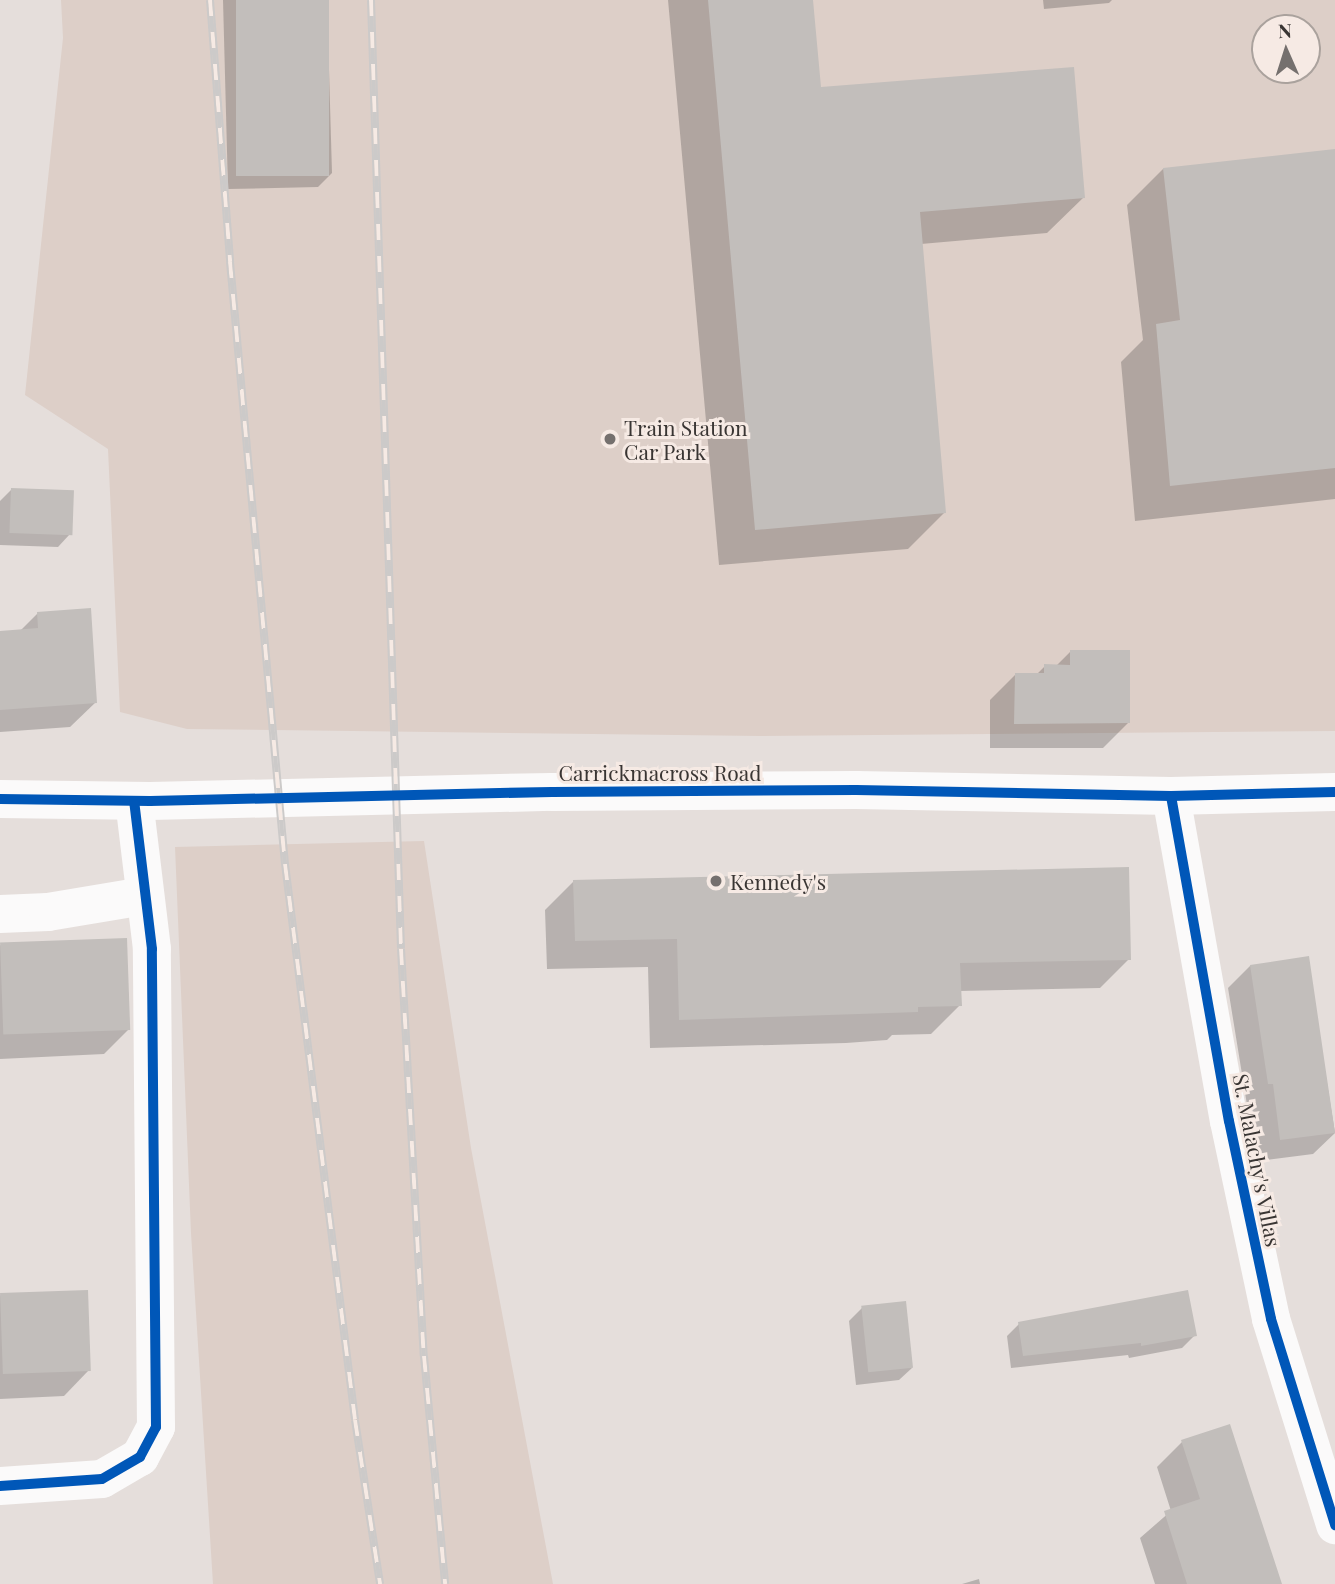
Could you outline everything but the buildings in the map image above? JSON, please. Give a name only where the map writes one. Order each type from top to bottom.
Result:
[{"type":"street","name":"Carrickmacross Road","points":[[0,799],[142,801],[552,792],[856,790],[1171,796],[1335,792]]},
{"type":"street","name":"St. Malachy's Villas","points":[[1171,796],[1228,1121],[1271,1319],[1335,1525]]},
{"type":"street","points":[[0,1486],[102,1479],[140,1457],[156,1427],[152,949],[144,895],[142,801]]},
{"type":"street","points":[[0,914],[48,912],[144,895]]},
{"type":"shaded area","points":[[61,0],[1335,0],[1335,731],[761,736],[187,729],[120,712],[108,449],[25,395],[63,38]]},
{"type":"shaded area","points":[[424,841],[471,1148],[553,1584],[213,1584],[191,1233],[175,847]]},
{"type":"railway","points":[[210,0],[230,262],[285,864],[355,1420],[380,1584]]},
{"type":"railway","points":[[371,0],[401,949],[424,1356],[445,1584]]},
{"type":"cycle path","points":[[0,799],[150,801],[552,792],[856,790],[1171,796],[1335,792]]},
{"type":"cycle path","points":[[1171,796],[1229,1121],[1271,1319],[1335,1525]]},
{"type":"cycle path","points":[[0,1486],[102,1479],[140,1457],[156,1427],[152,949],[134,801]]},
{"type":"place","name":"Train Station Car Park","points":[[610,439]]},
{"type":"place","name":"Kennedy's","points":[[716,881]]}]
